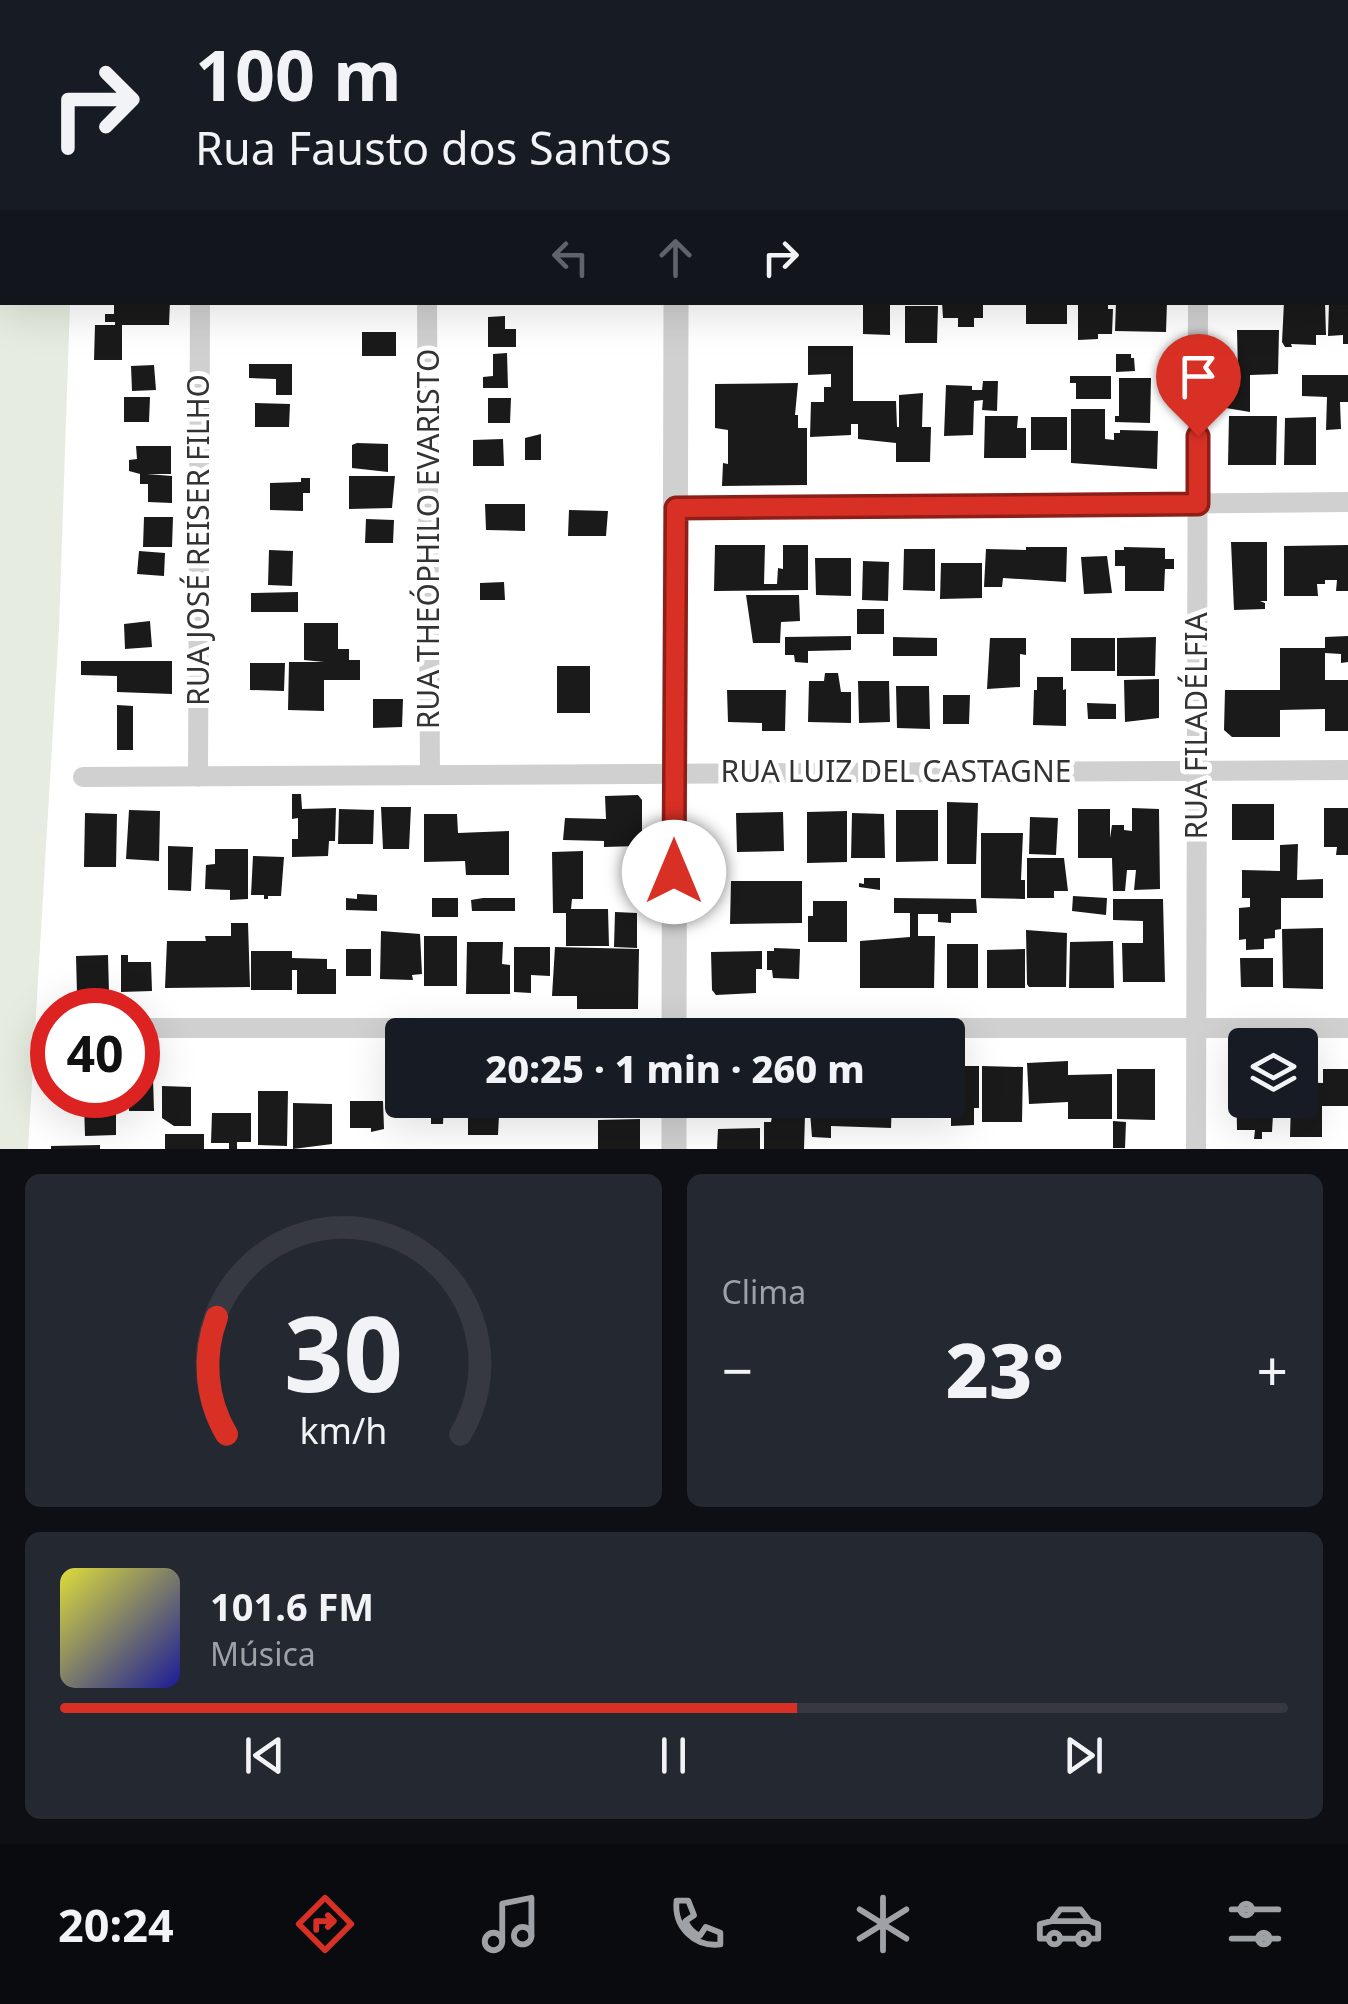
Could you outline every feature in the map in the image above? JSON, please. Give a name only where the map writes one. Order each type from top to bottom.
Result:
[{"type":"street","name":"RUA JOSÉ REISER FILHO","points":[[198,777],[200,305]]},
{"type":"street","name":"RUA THEÓPHILO EVARISTO","points":[[427,305],[430,775]]},
{"type":"street","points":[[674,1018],[676,305]]},
{"type":"street","name":"RUA FILADÉLFIA","points":[[1196,1149],[1198,305]]},
{"type":"street","points":[[676,508],[1348,502]]},
{"type":"street","name":"RUA LUIZ DEL CASTAGNE","points":[[83,777],[1348,770]]},
{"type":"street","points":[[160,1028],[385,1030]]},
{"type":"street","points":[[965,1030],[1348,1028]]},
{"type":"street","points":[[674,1118],[674,1149]]},
{"type":"shaded area","points":[[0,305],[70,305],[59,628],[38,988],[30,988],[28,1149],[0,1149]]},
{"type":"building","points":[[114,305],[170,305],[169,325],[122,325],[122,360],[94,360],[95,325],[115,325],[105,322],[105,314],[114,314]]},
{"type":"building","points":[[863,305],[890,305],[890,335],[863,334]]},
{"type":"building","points":[[942,305],[983,305],[983,318],[974,318],[974,327],[958,327],[958,318],[943,318]]},
{"type":"building","points":[[1026,305],[1067,305],[1067,324],[1026,324]]},
{"type":"building","points":[[1078,305],[1108,305],[1108,309],[1113,309],[1112,334],[1078,340]]},
{"type":"building","points":[[1116,305],[1167,305],[1166,332],[1115,331]]},
{"type":"building","points":[[1284,305],[1325,305],[1326,335],[1316,335],[1316,345],[1285,347]]},
{"type":"building","points":[[1329,305],[1348,305],[1348,344],[1343,344],[1343,335],[1328,336]]},
{"type":"building","points":[[905,306],[938,306],[937,343],[905,343]]},
{"type":"building","points":[[505,316],[505,329],[516,329],[516,347],[488,347],[488,317]]},
{"type":"building","points":[[1237,330],[1279,330],[1278,374],[1250,375],[1250,412],[1226,408],[1225,379],[1235,379],[1238,374]]},
{"type":"building","points":[[362,332],[396,332],[396,356],[362,356]]},
{"type":"building","points":[[808,346],[853,346],[853,401],[896,401],[897,427],[899,395],[923,393],[922,427],[931,427],[930,462],[896,462],[896,443],[858,439],[858,424],[851,424],[851,435],[810,437],[811,402],[824,402],[824,387],[831,387],[831,374],[808,375]]},
{"type":"building","points":[[507,353],[508,388],[483,388],[483,377],[493,376],[493,354]]},
{"type":"building","points":[[1116,354],[1131,354],[1135,371],[1116,372]]},
{"type":"building","points":[[249,364],[292,364],[292,395],[276,395],[276,379],[249,378]]},
{"type":"building","points":[[154,365],[156,390],[132,391],[131,366]]},
{"type":"building","points":[[1302,375],[1348,375],[1348,402],[1340,402],[1341,429],[1326,430],[1327,397],[1302,396]]},
{"type":"building","points":[[1070,376],[1111,376],[1111,399],[1076,399],[1076,383],[1070,383]]},
{"type":"building","points":[[1119,378],[1151,378],[1150,423],[1115,422],[1115,416],[1119,416]]},
{"type":"building","points":[[983,381],[998,381],[997,411],[982,410],[983,400],[974,401],[973,435],[944,436],[946,385],[982,390]]},
{"type":"building","points":[[798,383],[795,415],[798,428],[807,428],[807,485],[722,486],[723,463],[728,464],[728,430],[715,428],[715,384]]},
{"type":"building","points":[[124,397],[150,397],[149,422],[124,422]]},
{"type":"building","points":[[488,398],[511,398],[510,423],[488,423]]},
{"type":"building","points":[[255,403],[290,404],[289,427],[255,427]]},
{"type":"building","points":[[1071,409],[1105,409],[1105,439],[1114,440],[1114,433],[1120,430],[1158,431],[1157,469],[1071,463]]},
{"type":"building","points":[[985,416],[1018,416],[1017,428],[1026,428],[1026,458],[984,458]]},
{"type":"building","points":[[1229,416],[1277,416],[1276,465],[1228,465]]},
{"type":"building","points":[[1031,417],[1067,417],[1067,450],[1031,450]]},
{"type":"building","points":[[1316,417],[1316,465],[1284,465],[1285,418]]},
{"type":"building","points":[[541,434],[541,460],[525,460],[525,438]]},
{"type":"building","points":[[503,439],[504,466],[473,466],[473,440]]},
{"type":"building","points":[[388,444],[388,472],[352,468],[352,445]]},
{"type":"building","points":[[136,446],[171,446],[171,474],[147,474],[172,476],[172,503],[148,502],[148,484],[140,484],[140,474],[129,471],[129,460],[137,459]]},
{"type":"building","points":[[349,476],[395,476],[392,508],[349,509]]},
{"type":"building","points":[[301,478],[310,478],[310,493],[303,493],[303,511],[270,510],[270,483],[301,482]]},
{"type":"building","points":[[485,504],[525,504],[525,531],[486,530]]},
{"type":"building","points":[[569,510],[608,511],[606,536],[568,536]]},
{"type":"building","points":[[144,517],[173,517],[172,547],[143,547]]},
{"type":"building","points":[[366,519],[394,520],[393,543],[365,543]]},
{"type":"building","points":[[1231,542],[1267,542],[1267,601],[1260,601],[1265,603],[1265,609],[1234,610]]},
{"type":"building","points":[[715,545],[765,545],[764,584],[777,584],[778,568],[783,569],[783,545],[808,545],[808,590],[714,591]]},
{"type":"building","points":[[1348,545],[1348,591],[1336,591],[1337,580],[1325,580],[1325,584],[1317,584],[1318,596],[1284,596],[1284,546]]},
{"type":"building","points":[[1067,547],[1066,582],[1003,578],[1002,587],[984,587],[986,549]]},
{"type":"building","points":[[1165,548],[1165,559],[1174,559],[1174,569],[1165,569],[1164,591],[1125,591],[1125,566],[1115,566],[1115,550]]},
{"type":"building","points":[[904,549],[935,549],[935,591],[903,590]]},
{"type":"building","points":[[269,550],[293,551],[292,586],[268,585]]},
{"type":"building","points":[[139,551],[165,553],[164,576],[137,574]]},
{"type":"building","points":[[1107,556],[1112,593],[1084,594],[1081,557]]},
{"type":"building","points":[[815,558],[851,558],[851,596],[816,595]]},
{"type":"building","points":[[863,561],[889,562],[888,601],[862,600]]},
{"type":"building","points":[[941,563],[982,563],[982,598],[940,599]]},
{"type":"building","points":[[504,582],[505,600],[480,600],[480,583]]},
{"type":"building","points":[[298,592],[298,612],[251,612],[251,593]]},
{"type":"building","points":[[746,595],[799,595],[800,621],[781,622],[780,643],[753,643]]},
{"type":"building","points":[[857,609],[884,609],[884,634],[857,634]]},
{"type":"building","points":[[150,621],[152,647],[125,649],[124,624]]},
{"type":"building","points":[[304,623],[338,623],[338,649],[349,649],[349,660],[360,660],[360,680],[324,680],[324,711],[288,710],[289,662],[324,662],[304,660]]},
{"type":"building","points":[[851,636],[851,650],[808,651],[808,663],[795,662],[794,655],[785,655],[785,637]]},
{"type":"building","points":[[1348,636],[1348,662],[1341,663],[1341,654],[1325,653],[1325,680],[1348,680],[1348,731],[1325,731],[1325,709],[1280,710],[1280,737],[1232,737],[1224,730],[1225,690],[1280,690],[1280,648],[1325,648],[1325,637]]},
{"type":"building","points":[[893,637],[937,638],[937,656],[893,656]]},
{"type":"building","points":[[1156,637],[1155,676],[1117,676],[1117,638]]},
{"type":"building","points":[[990,638],[1026,638],[1026,655],[1020,654],[1020,687],[987,689]]},
{"type":"building","points":[[1071,638],[1115,638],[1115,671],[1071,671]]},
{"type":"building","points":[[81,661],[172,661],[172,694],[117,692],[117,676],[81,675]]},
{"type":"building","points":[[250,663],[285,663],[284,691],[250,690]]},
{"type":"building","points":[[557,666],[590,666],[590,713],[557,713]]},
{"type":"building","points":[[825,673],[838,673],[841,692],[851,692],[851,723],[808,722],[809,681],[824,681]]},
{"type":"building","points":[[1037,677],[1063,677],[1066,726],[1033,725]]},
{"type":"building","points":[[1159,679],[1159,718],[1125,722],[1124,680]]},
{"type":"building","points":[[858,681],[889,681],[890,722],[859,723]]},
{"type":"building","points":[[896,686],[929,686],[930,729],[897,728]]},
{"type":"building","points":[[727,690],[786,690],[785,731],[762,731],[762,723],[728,722]]},
{"type":"building","points":[[943,695],[970,695],[969,724],[943,724]]},
{"type":"building","points":[[373,699],[403,699],[402,727],[373,728]]},
{"type":"building","points":[[1087,703],[1116,704],[1116,719],[1088,719]]},
{"type":"building","points":[[117,705],[133,706],[133,750],[117,750]]},
{"type":"building","points":[[292,794],[301,794],[302,809],[336,808],[335,841],[329,841],[328,856],[292,857],[292,839],[298,839],[298,818],[292,819]]},
{"type":"building","points":[[638,795],[642,800],[642,842],[638,846],[604,847],[604,841],[563,840],[565,818],[606,819],[605,796]]},
{"type":"building","points":[[947,802],[978,803],[976,864],[947,864]]},
{"type":"building","points":[[1232,804],[1274,804],[1274,840],[1232,840]]},
{"type":"building","points":[[381,807],[411,807],[409,849],[383,849]]},
{"type":"building","points":[[1132,808],[1159,809],[1160,889],[1134,890],[1136,870],[1127,870],[1125,891],[1113,891],[1112,858],[1078,858],[1078,809],[1110,809],[1110,838],[1112,825],[1124,825],[1124,830],[1132,831]]},
{"type":"building","points":[[1324,808],[1348,808],[1348,855],[1336,855],[1337,847],[1324,847]]},
{"type":"building","points":[[339,809],[374,810],[373,844],[338,844]]},
{"type":"building","points":[[129,810],[160,811],[159,861],[126,859]]},
{"type":"building","points":[[896,810],[938,810],[938,861],[896,862]]},
{"type":"building","points":[[847,811],[847,862],[807,863],[807,812]]},
{"type":"building","points":[[783,812],[784,851],[737,852],[736,813]]},
{"type":"building","points":[[85,813],[117,814],[116,867],[84,867]]},
{"type":"building","points":[[852,813],[884,814],[885,858],[851,858]]},
{"type":"building","points":[[424,814],[457,814],[458,833],[509,831],[509,875],[466,875],[465,861],[424,862]]},
{"type":"building","points":[[1030,817],[1058,818],[1056,855],[1029,854]]},
{"type":"building","points":[[981,833],[1023,833],[1021,880],[1025,880],[1025,899],[981,898]]},
{"type":"building","points":[[1298,844],[1297,880],[1323,879],[1323,898],[1281,898],[1281,929],[1275,930],[1275,938],[1264,939],[1264,949],[1246,950],[1246,939],[1239,940],[1239,908],[1250,907],[1250,898],[1242,898],[1242,870],[1280,871],[1280,845]]},
{"type":"building","points":[[168,846],[193,847],[191,891],[168,890]]},
{"type":"building","points":[[215,849],[248,849],[248,899],[230,900],[230,890],[205,889],[206,865],[215,864]]},
{"type":"building","points":[[583,851],[583,899],[572,899],[571,909],[608,909],[609,946],[566,946],[566,913],[553,913],[552,852]]},
{"type":"building","points":[[253,856],[284,857],[281,896],[264,899],[264,895],[251,895]]},
{"type":"building","points":[[1027,858],[1064,858],[1068,891],[1054,891],[1054,898],[1027,898]]},
{"type":"building","points":[[864,878],[880,878],[880,890],[859,887]]},
{"type":"building","points":[[731,881],[802,881],[802,923],[730,924]]},
{"type":"building","points":[[357,894],[377,895],[377,911],[346,910],[346,898],[357,899]]},
{"type":"building","points":[[1073,896],[1107,898],[1106,915],[1072,911]]},
{"type":"building","points":[[432,898],[458,898],[458,917],[432,917]]},
{"type":"building","points":[[515,898],[515,911],[472,911],[471,900]]},
{"type":"building","points":[[894,898],[976,899],[977,913],[951,913],[951,923],[938,922],[938,914],[918,914],[918,936],[935,936],[934,988],[860,988],[860,941],[910,937],[910,913],[894,913]]},
{"type":"building","points":[[1113,899],[1163,899],[1165,982],[1123,982],[1122,943],[1143,943],[1143,921],[1113,920]]},
{"type":"building","points":[[813,901],[847,901],[847,942],[808,942],[808,916],[813,916]]},
{"type":"building","points":[[615,912],[637,913],[637,948],[614,947]]},
{"type":"building","points":[[231,923],[248,923],[250,987],[165,988],[167,941],[206,941],[205,936],[231,936]]},
{"type":"building","points":[[1323,928],[1323,989],[1283,988],[1282,929]]},
{"type":"building","points":[[1026,930],[1067,933],[1066,987],[1029,987]]},
{"type":"building","points":[[381,931],[420,934],[422,974],[412,975],[413,980],[380,979]]},
{"type":"building","points":[[424,936],[457,936],[457,986],[424,986]]},
{"type":"building","points":[[1113,941],[1114,988],[1069,988],[1070,942]]},
{"type":"building","points":[[467,942],[503,942],[502,964],[510,965],[510,994],[466,994]]},
{"type":"building","points":[[947,944],[978,944],[978,988],[947,988]]},
{"type":"building","points":[[514,947],[550,947],[550,976],[531,975],[531,993],[514,992]]},
{"type":"building","points":[[555,947],[639,949],[638,1009],[577,1009],[577,996],[552,996]]},
{"type":"building","points":[[346,949],[371,949],[371,976],[346,976]]},
{"type":"building","points":[[800,949],[799,979],[773,978],[772,970],[767,970],[767,951]]},
{"type":"building","points":[[1025,949],[1025,988],[987,988],[987,950]]},
{"type":"building","points":[[251,951],[292,951],[292,958],[327,959],[327,969],[336,969],[336,994],[297,994],[297,970],[292,970],[292,990],[251,990]]},
{"type":"building","points":[[762,951],[762,969],[756,969],[756,993],[716,995],[712,990],[711,952]]},
{"type":"building","points":[[108,955],[109,988],[77,988],[76,956]]},
{"type":"building","points":[[121,955],[128,955],[128,962],[151,962],[152,988],[121,988]]},
{"type":"building","points":[[1240,958],[1273,958],[1273,987],[1241,987]]},
{"type":"building","points":[[1068,1061],[1068,1075],[1112,1074],[1112,1119],[1068,1119],[1068,1102],[1029,1104],[1027,1063]]},
{"type":"building","points":[[965,1066],[979,1066],[979,1108],[974,1108],[974,1125],[951,1126],[951,1118],[965,1118]]},
{"type":"building","points":[[982,1066],[1023,1067],[1022,1122],[982,1122]]},
{"type":"building","points":[[1117,1069],[1155,1069],[1155,1120],[1117,1119]]},
{"type":"building","points":[[1323,1069],[1348,1069],[1348,1106],[1322,1106],[1322,1137],[1290,1137],[1291,1118],[1318,1118],[1318,1083],[1323,1083]]},
{"type":"building","points":[[162,1086],[191,1087],[191,1126],[174,1126],[162,1118]]},
{"type":"building","points":[[258,1091],[288,1091],[287,1146],[258,1145]]},
{"type":"building","points":[[350,1101],[383,1101],[384,1129],[371,1132],[371,1128],[350,1128]]},
{"type":"building","points":[[293,1103],[332,1104],[332,1144],[293,1149]]},
{"type":"building","points":[[212,1113],[251,1113],[251,1142],[237,1142],[237,1149],[229,1149],[229,1143],[211,1143]]},
{"type":"building","points":[[84,1118],[116,1118],[116,1135],[85,1136]]},
{"type":"building","points":[[431,1118],[443,1118],[443,1124],[431,1124]]},
{"type":"building","points":[[468,1118],[499,1118],[498,1135],[468,1135]]},
{"type":"building","points":[[772,1118],[805,1118],[804,1149],[764,1149],[764,1122],[771,1122]]},
{"type":"building","points":[[810,1118],[891,1118],[891,1128],[831,1126],[831,1138],[812,1137]]},
{"type":"building","points":[[1237,1118],[1273,1118],[1272,1132],[1262,1132],[1262,1139],[1254,1139],[1255,1130],[1237,1130]]},
{"type":"building","points":[[640,1119],[640,1149],[598,1149],[598,1120]]},
{"type":"building","points":[[1113,1121],[1126,1122],[1125,1148],[1113,1148]]},
{"type":"building","points":[[760,1128],[760,1149],[717,1149],[718,1129]]},
{"type":"building","points":[[165,1134],[204,1134],[204,1149],[165,1149]]},
{"type":"building","points":[[100,1145],[100,1149],[51,1149],[51,1146]]},
{"type":"route","points":[[674,872],[676,508],[1198,504],[1198,436]]}]
